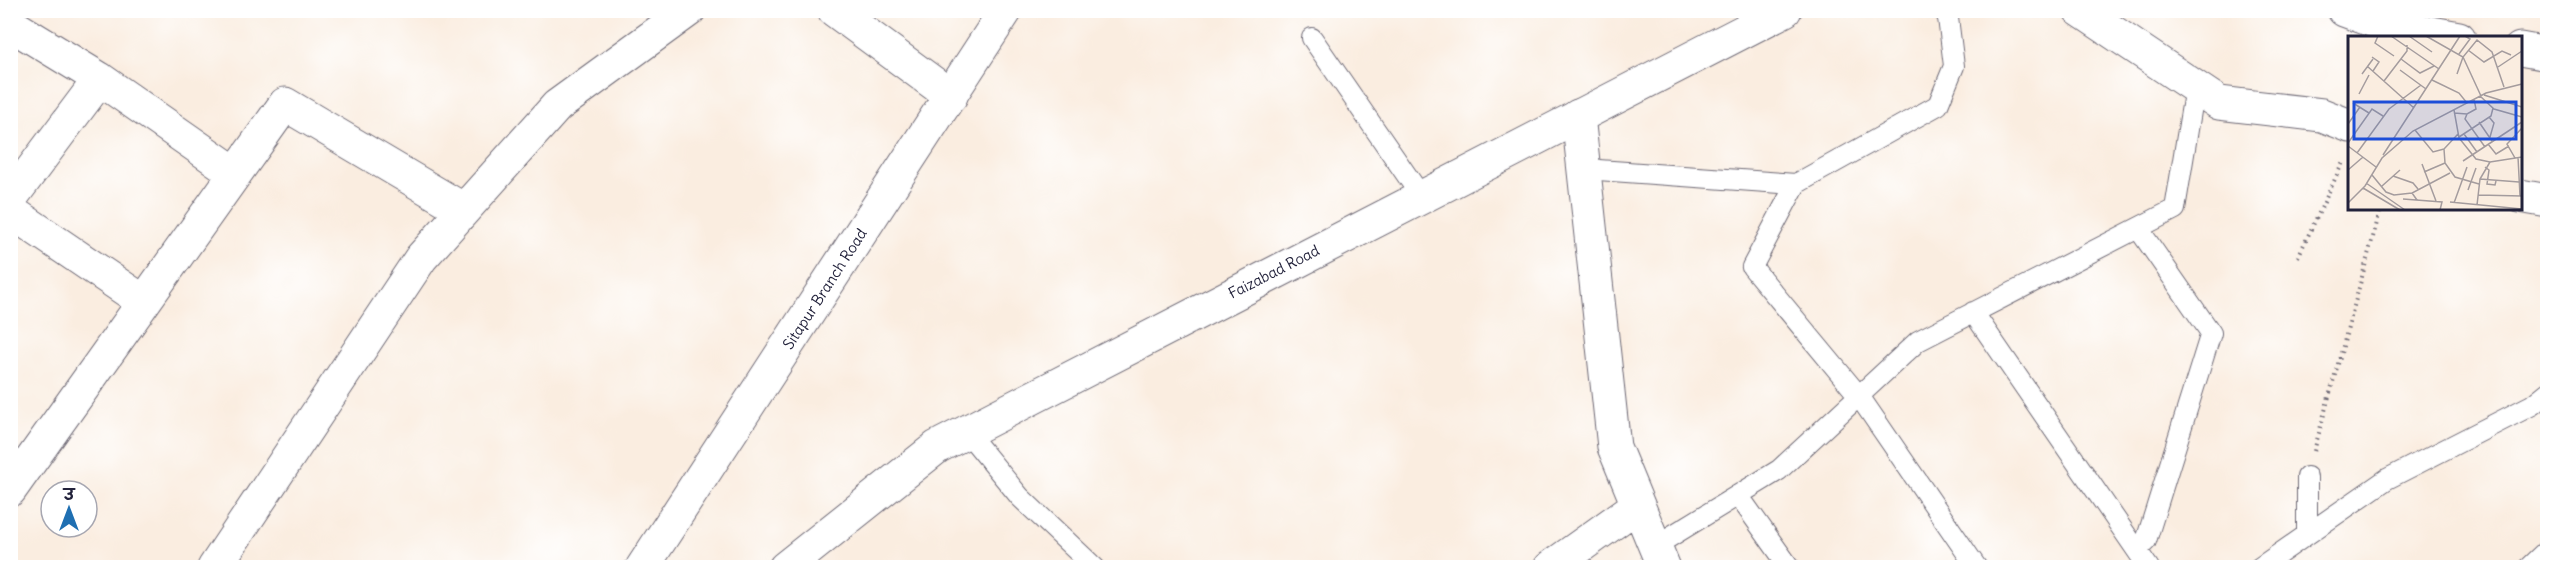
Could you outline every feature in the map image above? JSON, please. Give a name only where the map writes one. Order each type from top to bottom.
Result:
[{"type":"street","points":[[214,567],[421,258],[557,106],[689,10]]},
{"type":"street","points":[[834,10],[951,96]]},
{"type":"street","name":"Sitapur Branch Road","points":[[642,567],[1006,10]]},
{"type":"street","name":"Faizabad Road","points":[[785,567],[937,447],[1785,10]]},
{"type":"street","points":[[2080,10],[2219,103],[2322,115],[2348,126]]},
{"type":"street","points":[[2344,10],[2382,24],[2448,36]]},
{"type":"street","points":[[10,24],[100,79],[235,173]]},
{"type":"street","points":[[2522,49],[2547,54]]},
{"type":"street","points":[[100,79],[11,201],[144,302]]},
{"type":"street","points":[[10,490],[285,104],[464,210]]},
{"type":"street","points":[[1578,116],[1614,447],[1659,557]]},
{"type":"street","points":[[2522,196],[2547,201]]},
{"type":"street","points":[[1550,567],[1638,505]]},
{"type":"lane","points":[[1944,10],[1948,18],[1954,66],[1938,105],[1796,184],[1752,267],[1859,396],[1977,567]]},
{"type":"lane","points":[[1312,38],[1421,196]]},
{"type":"lane","points":[[1659,557],[1738,495],[1779,470],[1918,341],[2175,209],[2195,87]]},
{"type":"lane","points":[[1584,169],[1796,184]]},
{"type":"lane","points":[[2137,550],[2146,541],[2211,333],[2138,228]]},
{"type":"lane","points":[[1974,312],[2149,567]]},
{"type":"lane","points":[[2259,567],[2387,479],[2532,405],[2547,392]]},
{"type":"lane","points":[[966,431],[1020,497],[1095,567]]},
{"type":"lane","points":[[2307,477],[2307,534]]},
{"type":"lane","points":[[1738,495],[1790,567]]},
{"type":"lane","points":[[2528,567],[2547,549]]},
{"type":"path","points":[[2298,257],[2345,158]]},
{"type":"path","points":[[2307,477],[2380,210]]}]
